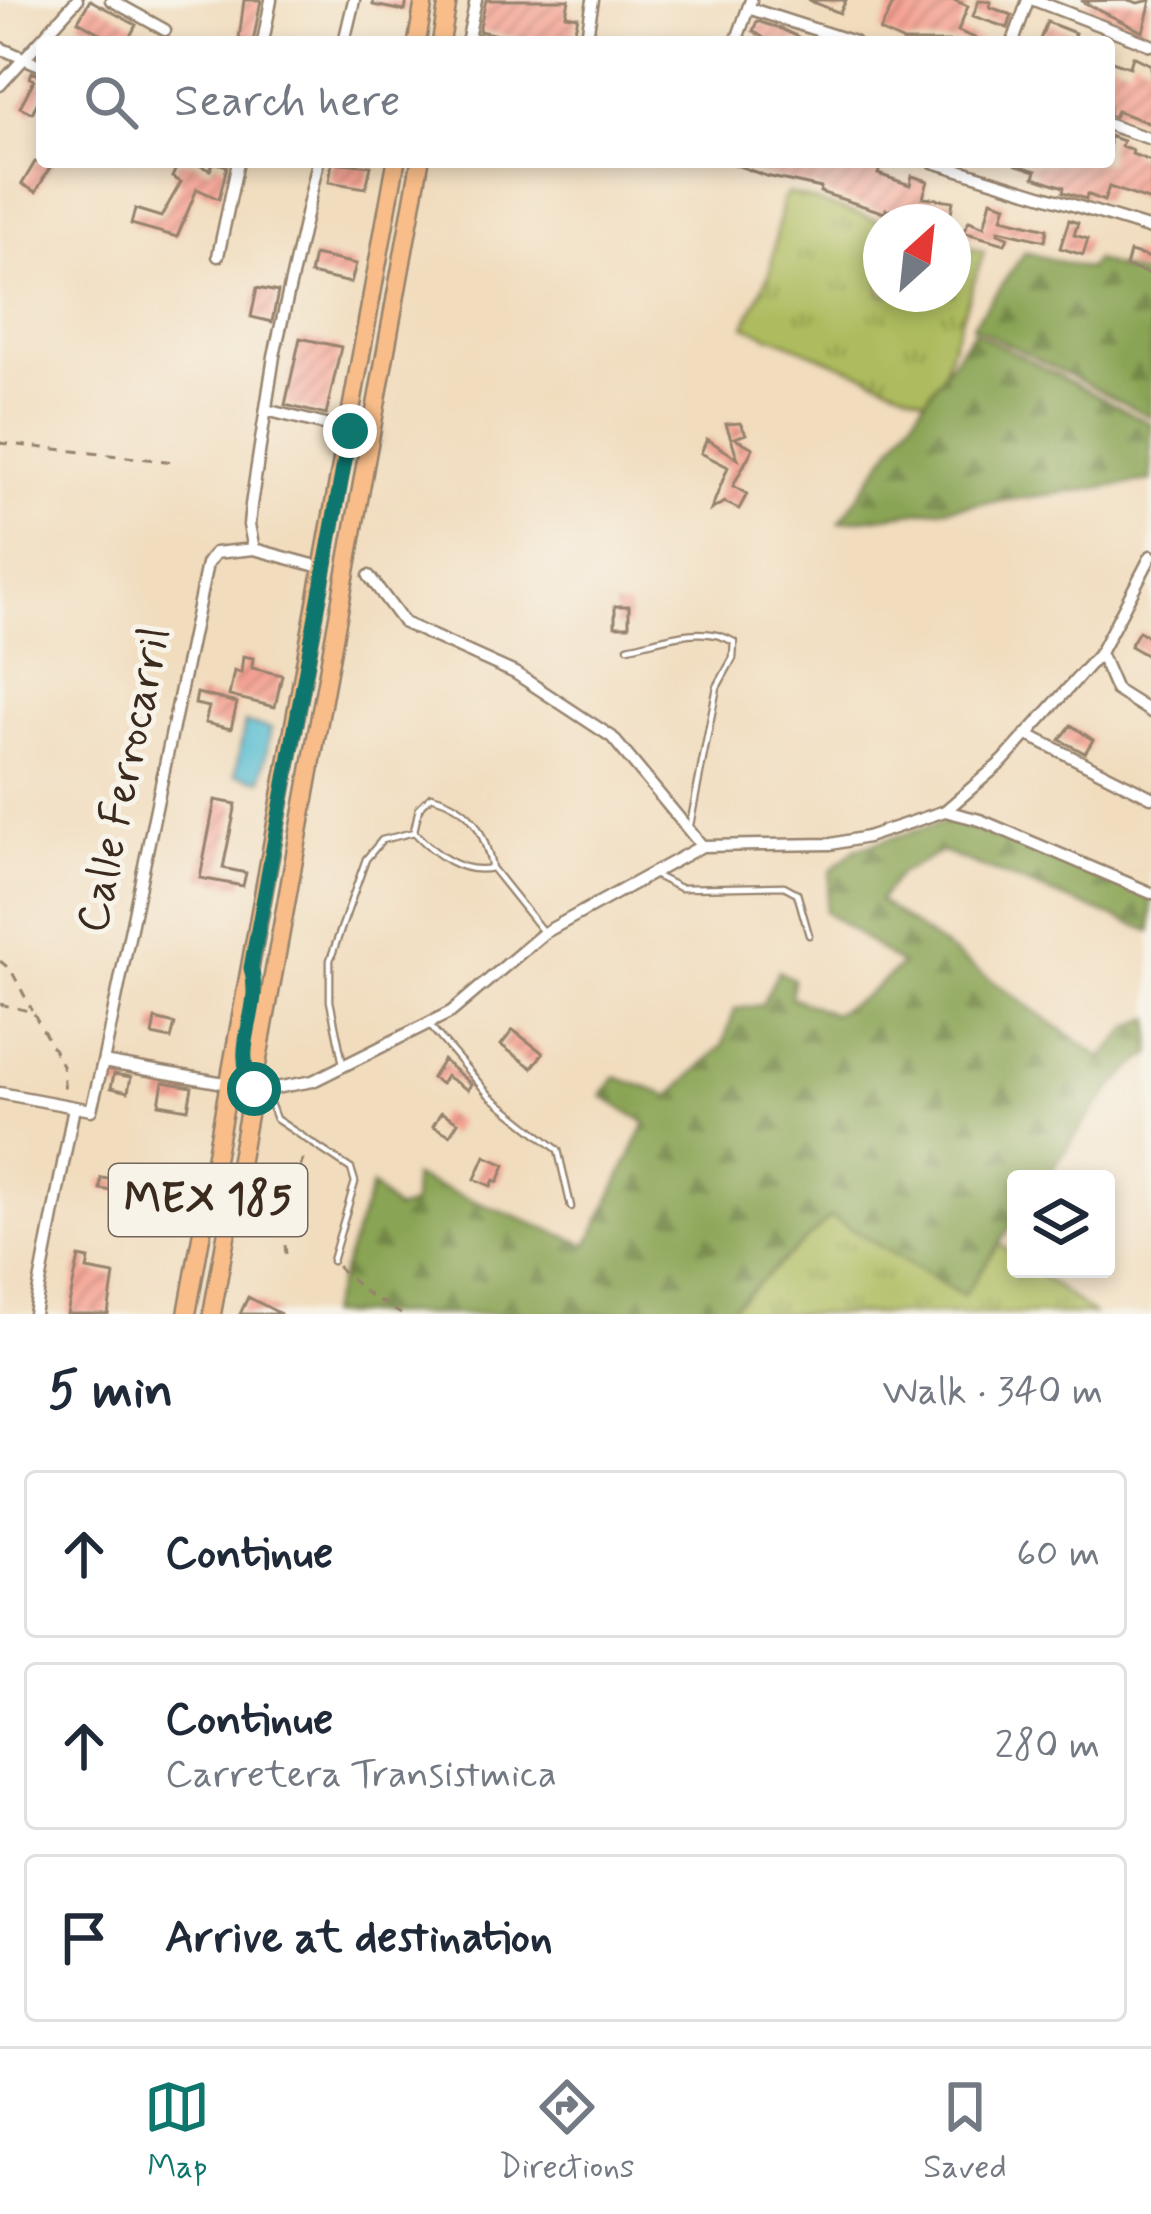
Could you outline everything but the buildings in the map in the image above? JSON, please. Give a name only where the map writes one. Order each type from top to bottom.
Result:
[{"type":"main road","points":[[418,36],[424,0]]},
{"type":"main road","points":[[442,36],[448,0]]},
{"type":"main road","name":"MEX 185","points":[[187,1314],[395,168]]},
{"type":"main road","name":"MEX 185","points":[[212,1314],[260,1089],[419,168]]},
{"type":"main road","points":[[251,968],[255,990],[242,1068],[260,1089]]},
{"type":"main road","points":[[229,1085],[238,1109],[225,1211],[230,1224]]},
{"type":"street","points":[[42,36],[77,0]]},
{"type":"street","points":[[111,0],[165,30]]},
{"type":"street","points":[[264,36],[271,0]]},
{"type":"street","points":[[345,36],[354,0]]},
{"type":"street","points":[[468,36],[476,0]]},
{"type":"street","points":[[587,36],[593,0]]},
{"type":"street","points":[[1016,36],[1031,0],[1151,44]]},
{"type":"street","points":[[738,36],[749,4],[837,36]]},
{"type":"street","points":[[0,85],[36,42]]},
{"type":"street","points":[[0,48],[36,63]]},
{"type":"street","points":[[1115,126],[1151,139]]},
{"type":"street","points":[[218,256],[236,168]]},
{"type":"street","points":[[313,565],[254,549],[249,525],[266,410],[317,168]]},
{"type":"street","points":[[975,168],[1151,230]]},
{"type":"street","points":[[266,410],[350,431]]},
{"type":"street","name":"Calle Ferrocarril","points":[[103,1062],[207,564],[215,553],[254,549]]},
{"type":"street","points":[[0,1093],[93,1109],[103,1062],[260,1089],[313,1081],[452,1012],[544,933],[702,846],[831,844],[945,811],[1026,734],[1100,653],[1151,556]]},
{"type":"street","points":[[369,575],[404,623],[514,673],[612,737],[702,846]]},
{"type":"street","points":[[1100,653],[1116,690],[1151,712]]},
{"type":"street","points":[[1026,734],[1151,797]]},
{"type":"street","points":[[945,811],[980,820],[1151,893]]},
{"type":"street","points":[[34,1314],[70,1106]]},
{"type":"lane","points":[[628,646],[718,632],[734,642],[733,658],[717,687],[688,833]]},
{"type":"lane","points":[[415,832],[419,808],[430,796],[454,802],[475,819],[492,868],[544,933]]},
{"type":"lane","points":[[415,832],[455,864],[477,871],[492,868]]},
{"type":"lane","points":[[343,1065],[330,1000],[330,960],[366,859],[382,840],[415,832]]},
{"type":"lane","points":[[651,873],[680,888],[784,886],[797,893],[809,935]]},
{"type":"lane","points":[[427,1022],[490,1096],[558,1150],[571,1207]]},
{"type":"lane","points":[[260,1089],[276,1119],[351,1169],[356,1182],[332,1261]]},
{"type":"path","points":[[0,443],[174,463]]},
{"type":"path","points":[[0,961],[11,970],[62,1065],[70,1106]]},
{"type":"path","points":[[0,1004],[32,1012]]},
{"type":"path","points":[[286,1253],[282,1220],[308,1144]]},
{"type":"path","points":[[332,1261],[362,1290],[400,1314]]},
{"type":"green space","points":[[788,193],[863,216],[863,312],[964,312],[933,402],[745,326],[770,272],[782,201]]},
{"type":"green space","points":[[971,248],[984,252],[971,290]]},
{"type":"green space","points":[[1025,252],[1087,269],[1095,260],[1151,278],[1151,417],[972,326]]},
{"type":"green space","points":[[973,331],[1151,424],[1151,481],[840,522]]},
{"type":"green space","points":[[951,820],[1151,897],[1151,931],[942,852],[899,874],[879,901],[1102,1058],[1130,1027],[1151,1018],[1151,1054],[1106,1095],[1052,1170],[1007,1170],[1007,1232],[963,1296],[831,1217],[724,1314],[327,1314],[372,1186],[396,1210],[412,1205],[413,1177],[588,1245],[646,1123],[602,1096],[616,1077],[670,1096],[723,1045],[735,1009],[762,1005],[778,971],[793,979],[791,997],[833,1014],[865,996],[902,965],[825,911],[831,870],[855,849]]},
{"type":"green space","points":[[831,1216],[963,1296],[999,1244],[1007,1250],[1007,1278],[1044,1278],[1093,1314],[724,1314]]},
{"type":"water","points":[[245,723],[271,728],[261,780],[235,774]]},
{"type":"route","points":[[254,1089],[242,1068],[255,990],[251,968],[350,431]]}]
